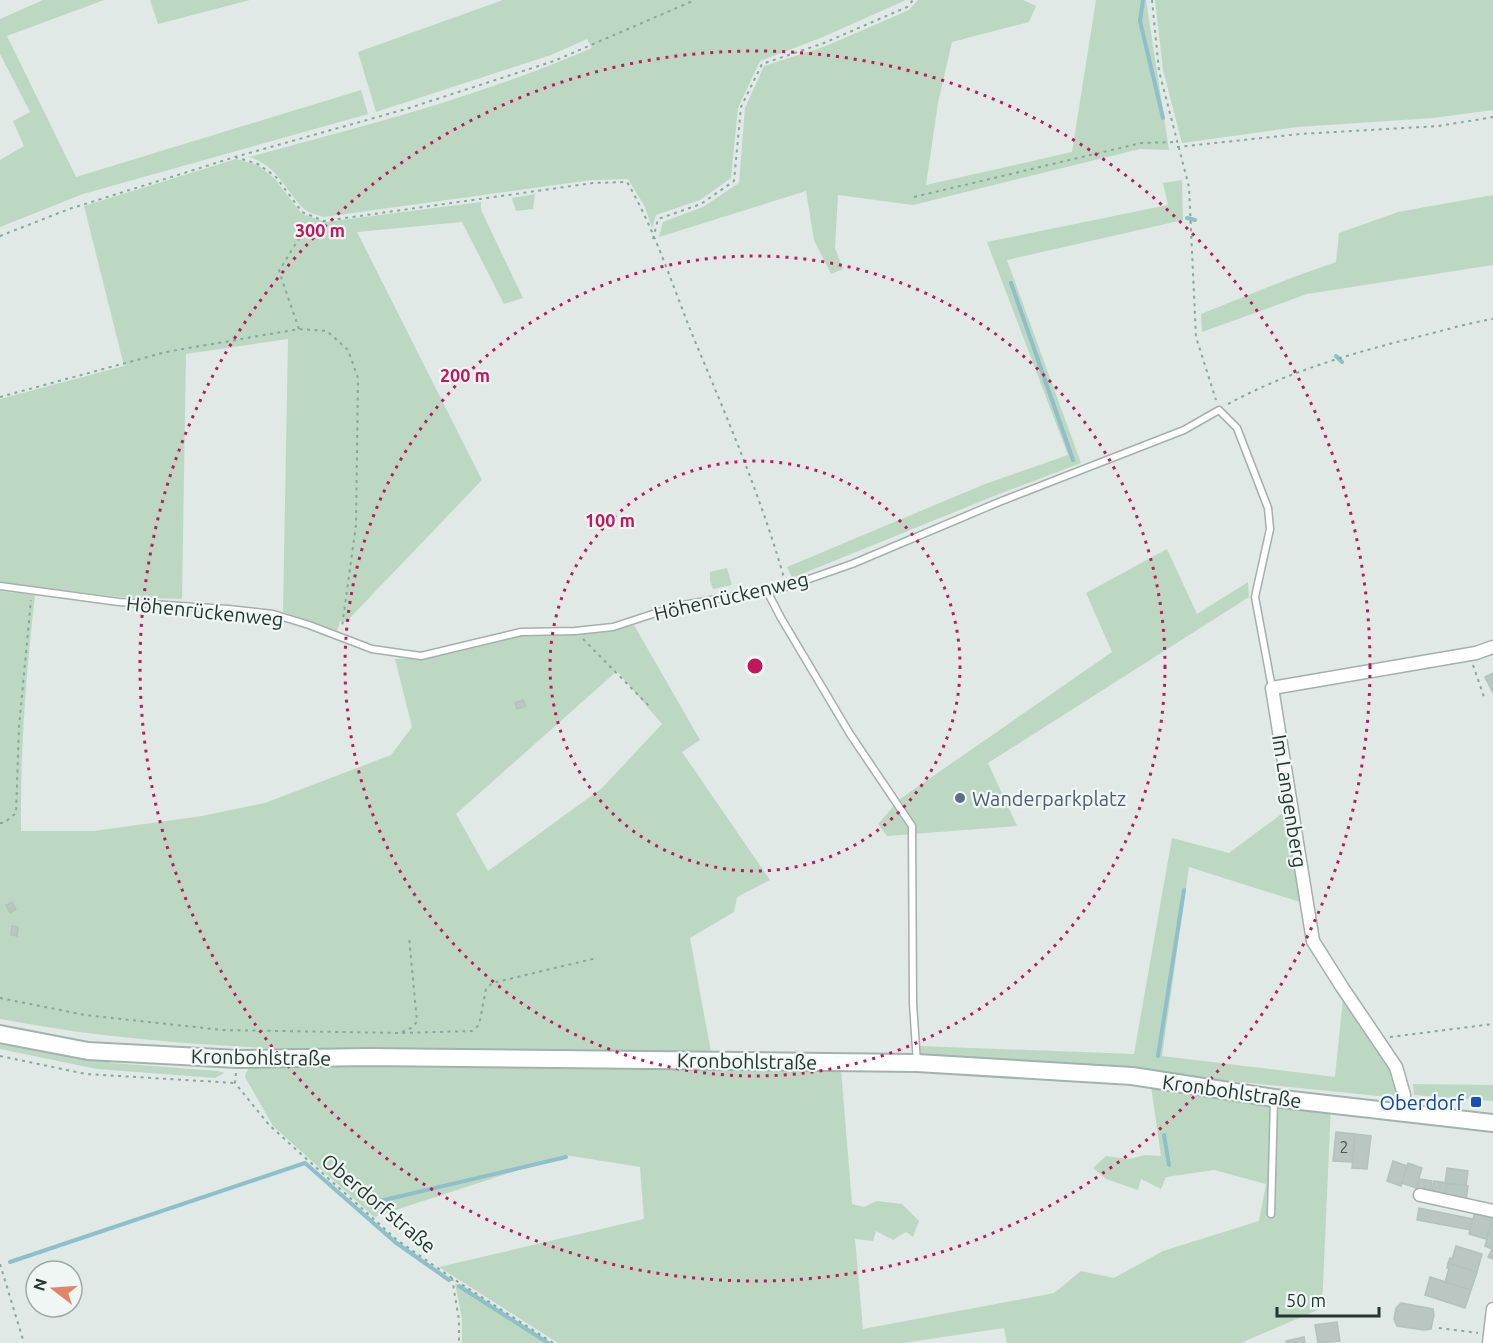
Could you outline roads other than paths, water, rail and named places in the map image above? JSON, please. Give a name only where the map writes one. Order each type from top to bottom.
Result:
[{"type":"main road","name":"Kronbohlstraße","points":[[0,1035],[88,1051],[238,1059],[369,1057],[917,1063],[1131,1076],[1274,1098],[1493,1123]]},
{"type":"street","points":[[1272,688],[1469,654],[1493,646]]},
{"type":"street","name":"Im Langenberg","points":[[1272,688],[1313,941],[1396,1067],[1404,1095],[1405,1114]]},
{"type":"street","points":[[1420,1195],[1493,1211]]},
{"type":"street","points":[[1489,1343],[1493,1309]]},
{"type":"lane","name":"Höhenrückenweg","points":[[0,586],[119,602],[273,614],[372,649],[421,656],[520,632],[575,631],[613,627],[677,606],[786,587],[852,564],[999,502],[1184,430],[1219,410],[1237,428],[1268,508],[1270,529],[1255,597],[1272,688]]},
{"type":"lane","points":[[767,591],[850,734],[912,826],[913,1004],[917,1063]]},
{"type":"lane","points":[[1271,1214],[1274,1098]]},
{"type":"waterway","points":[[1143,0],[1140,21],[1163,118]]},
{"type":"waterway","points":[[1187,218],[1195,220]]},
{"type":"waterway","points":[[1011,283],[1073,460]]},
{"type":"waterway","points":[[1336,356],[1342,362]]},
{"type":"waterway","points":[[1158,1056],[1184,890]]},
{"type":"waterway","points":[[1164,1135],[1169,1165]]},
{"type":"waterway","points":[[380,1201],[566,1157]]},
{"type":"waterway","points":[[10,1262],[305,1163],[395,1242],[449,1280]]},
{"type":"waterway","points":[[459,1286],[548,1343]]},
{"type":"place","name":"Wanderparkplatz","points":[[960,798]]},
{"type":"place","name":"Oberdorf","points":[[1476,1102]]}]
